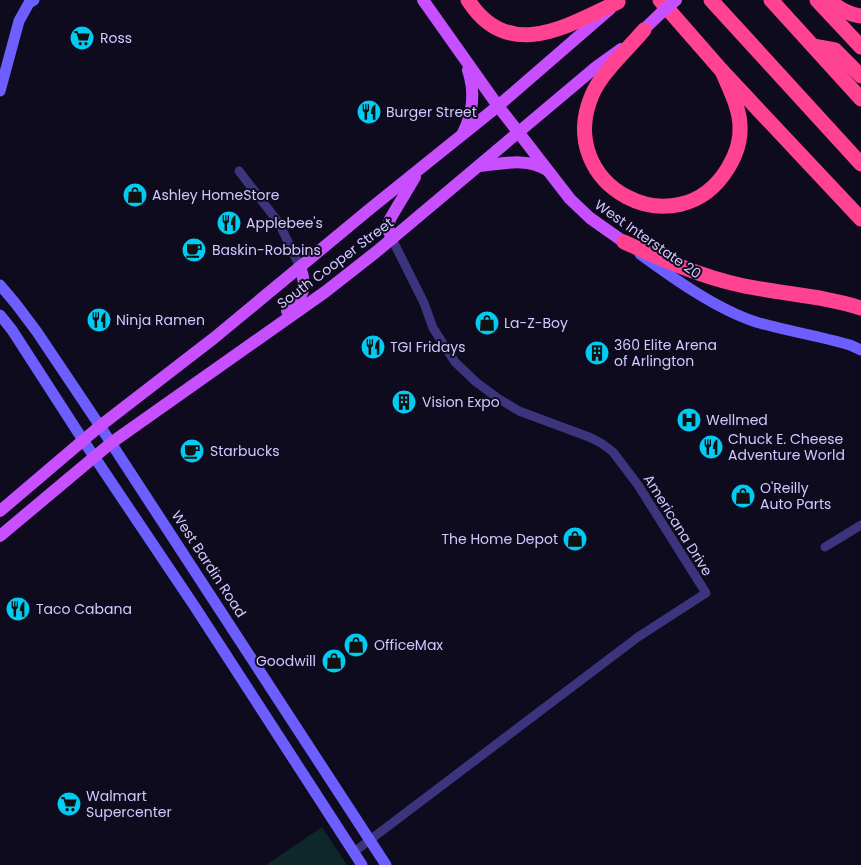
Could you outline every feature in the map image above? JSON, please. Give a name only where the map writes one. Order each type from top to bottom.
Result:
[{"type":"highway","points":[[468,0],[479,15],[494,26],[512,34],[526,36],[572,24],[619,1]]},
{"type":"highway","points":[[710,0],[861,164]]},
{"type":"highway","points":[[771,0],[861,99]]},
{"type":"highway","points":[[817,0],[861,47]]},
{"type":"highway","points":[[827,0],[841,9],[861,16]]},
{"type":"highway","points":[[661,6],[861,219]]},
{"type":"highway","points":[[644,30],[597,85],[588,106],[584,124],[590,159],[604,180],[624,196],[657,206],[674,205],[687,202],[704,194],[722,177],[733,160],[739,141],[740,124],[737,106],[722,71]]},
{"type":"highway","points":[[814,46],[835,50],[861,76]]},
{"type":"highway","points":[[624,242],[710,277],[740,286],[829,299],[861,308]]},
{"type":"main road","points":[[0,91],[4,65],[18,21],[29,3],[34,0]]},
{"type":"main road","name":"West Interstate 20","points":[[422,0],[498,106],[570,199],[590,218],[675,280],[728,310],[755,321],[850,345],[861,350]]},
{"type":"main road","name":"South Cooper Street","points":[[0,536],[111,443],[325,292],[392,239],[596,67],[644,30],[661,6],[676,0]]},
{"type":"main road","name":"South Cooper Street","points":[[0,511],[100,426],[214,338],[498,106],[619,1]]},
{"type":"main road","points":[[461,136],[470,115],[472,102],[472,81],[463,59]]},
{"type":"main road","points":[[479,166],[522,162],[542,167],[550,172]]},
{"type":"main road","points":[[392,239],[388,229],[390,219],[419,170]]},
{"type":"main road","points":[[254,342],[299,301],[305,288],[304,277],[300,267]]},
{"type":"main road","name":"West Bardin Road","points":[[0,284],[31,324],[100,426],[386,865]]},
{"type":"main road","points":[[0,315],[12,330],[362,865]]},
{"type":"main road","points":[[229,660],[245,648]]},
{"type":"street","points":[[239,171],[279,223],[300,267]]},
{"type":"street","name":"Americana Drive","points":[[354,852],[638,637],[706,593],[638,486],[613,452],[589,437],[519,411],[499,400],[455,362],[433,328],[424,303],[392,239]]},
{"type":"street","points":[[825,547],[861,525]]},
{"type":"green space","points":[[322,827],[347,865],[266,865]]},
{"type":"place","name":"Ross","points":[[82,38]]},
{"type":"place","name":"Burger Street","points":[[369,112]]},
{"type":"place","name":"Ashley HomeStore","points":[[135,195]]},
{"type":"place","name":"Applebee's","points":[[229,223]]},
{"type":"place","name":"Baskin-Robbins","points":[[194,250]]},
{"type":"place","name":"Ninja Ramen","points":[[99,320]]},
{"type":"place","name":"La-Z-Boy","points":[[487,323]]},
{"type":"place","name":"TGI Fridays","points":[[373,347]]},
{"type":"place","name":"360 Elite Arena of Arlington","points":[[597,353]]},
{"type":"place","name":"Vision Expo","points":[[404,402]]},
{"type":"place","name":"Wellmed","points":[[689,420]]},
{"type":"place","name":"Chuck E. Cheese Adventure World","points":[[711,447]]},
{"type":"place","name":"Starbucks","points":[[192,451]]},
{"type":"place","name":"O'Reilly Auto Parts","points":[[743,496]]},
{"type":"place","name":"The Home Depot","points":[[575,539]]},
{"type":"place","name":"Taco Cabana","points":[[18,609]]},
{"type":"place","name":"OfficeMax","points":[[356,645]]},
{"type":"place","name":"Goodwill","points":[[334,661]]},
{"type":"place","name":"Walmart Supercenter","points":[[69,804]]}]
